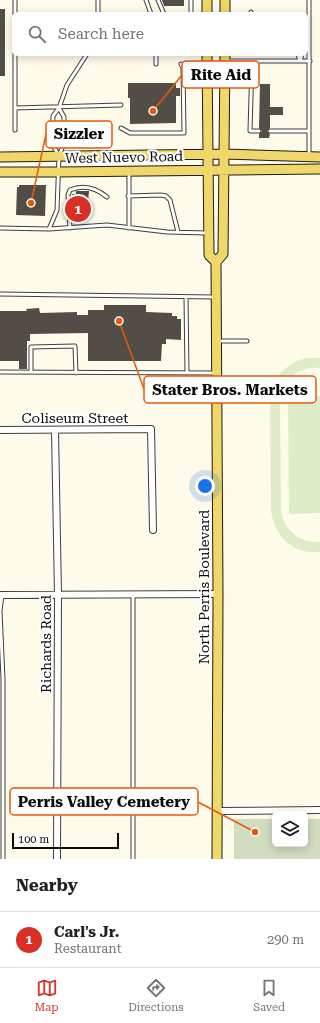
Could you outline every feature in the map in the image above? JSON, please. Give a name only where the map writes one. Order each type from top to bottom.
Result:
[{"type":"main road","points":[[207,0],[207,12]]},
{"type":"main road","points":[[225,0],[225,12]]},
{"type":"main road","name":"North Perris Boulevard","points":[[207,56],[209,255],[216,262],[217,297],[217,859]]},
{"type":"main road","points":[[216,262],[223,254],[225,58]]},
{"type":"main road","name":"West Nuevo Road","points":[[0,157],[225,154],[320,157]]},
{"type":"main road","name":"West Nuevo Road","points":[[0,172],[320,169]]},
{"type":"street","name":"Coliseum Street","points":[[0,430],[151,429],[153,530]]},
{"type":"street","name":"Richards Road","points":[[55,430],[58,595],[58,859]]},
{"type":"street","points":[[1,595],[218,594]]},
{"type":"street","points":[[218,811],[320,810]]},
{"type":"lane","points":[[15,0],[15,12]]},
{"type":"lane","points":[[98,0],[98,12]]},
{"type":"lane","points":[[146,0],[150,12]]},
{"type":"lane","points":[[158,0],[163,12]]},
{"type":"lane","points":[[191,0],[191,12]]},
{"type":"lane","points":[[309,0],[309,157]]},
{"type":"lane","points":[[15,56],[15,130]]},
{"type":"lane","points":[[59,156],[52,144],[53,116],[59,108],[67,85],[86,56]]},
{"type":"lane","points":[[156,56],[156,64]]},
{"type":"lane","points":[[299,56],[300,61]]},
{"type":"lane","points":[[300,61],[301,56]]},
{"type":"lane","points":[[225,58],[252,61],[310,61]]},
{"type":"lane","points":[[252,61],[250,131],[259,131]]},
{"type":"lane","points":[[121,128],[130,133],[184,134],[184,68],[181,64]]},
{"type":"lane","points":[[15,108],[59,108],[84,105],[121,105]]},
{"type":"lane","points":[[49,229],[57,210],[59,156],[64,143],[64,116],[59,108]]},
{"type":"lane","points":[[270,131],[309,131]]},
{"type":"lane","points":[[129,171],[129,228]]},
{"type":"lane","points":[[70,228],[68,195],[70,190],[75,188],[98,189],[107,197]]},
{"type":"lane","points":[[128,196],[166,196],[170,200],[178,232]]},
{"type":"lane","points":[[0,228],[49,229],[107,225],[209,234]]},
{"type":"lane","points":[[0,294],[217,297]]},
{"type":"lane","points":[[186,297],[187,373]]},
{"type":"lane","points":[[217,341],[247,341]]},
{"type":"lane","points":[[31,372],[31,347],[76,346],[76,373]]},
{"type":"lane","points":[[0,372],[217,373]]},
{"type":"lane","points":[[1,595],[0,617],[3,678],[3,859]]},
{"type":"lane","points":[[133,595],[133,859]]},
{"type":"green space","points":[[307,358],[320,358],[320,368],[306,369],[294,374],[282,389],[280,396],[281,509],[285,523],[293,534],[305,540],[320,542],[320,552],[301,550],[293,547],[286,541],[280,535],[276,527],[271,509],[270,395],[275,381],[283,371],[293,363]]},
{"type":"green space","points":[[320,396],[320,513],[289,514],[288,397]]},
{"type":"green space","points":[[234,819],[272,819],[272,847],[308,847],[308,819],[320,819],[320,859],[234,859]]},
{"type":"building","points":[[162,0],[184,0],[184,6],[164,6]]},
{"type":"building","points":[[0,9],[5,9],[5,76],[0,76]]},
{"type":"building","points":[[128,83],[176,83],[176,88],[180,88],[180,96],[176,96],[176,123],[130,124],[130,98],[128,98]]},
{"type":"building","points":[[260,84],[270,84],[270,107],[283,107],[283,115],[270,115],[270,128],[267,131],[270,134],[269,138],[259,138],[259,134],[262,131],[259,128]]},
{"type":"building","points":[[19,185],[46,185],[45,216],[16,215],[17,187],[19,187]]},
{"type":"building","points":[[76,191],[89,191],[88,202],[85,201],[85,219],[72,216],[72,194],[76,194]]},
{"type":"building","points":[[104,305],[146,305],[146,312],[172,313],[172,316],[177,316],[177,319],[181,319],[181,340],[166,339],[166,344],[162,344],[161,361],[88,361],[88,333],[30,334],[30,341],[27,341],[27,369],[19,369],[19,361],[0,361],[0,311],[27,311],[26,309],[39,308],[40,313],[77,312],[77,315],[88,315],[88,310],[104,310]]},
{"type":"place","name":"Rite Aid","points":[[153,111]]},
{"type":"place","name":"Sizzler","points":[[31,203]]},
{"type":"place","name":"Carl's Jr.","points":[[78,209]]},
{"type":"place","name":"Stater Bros. Markets","points":[[119,321]]},
{"type":"place","name":"Perris Valley Cemetery","points":[[255,832]]}]
